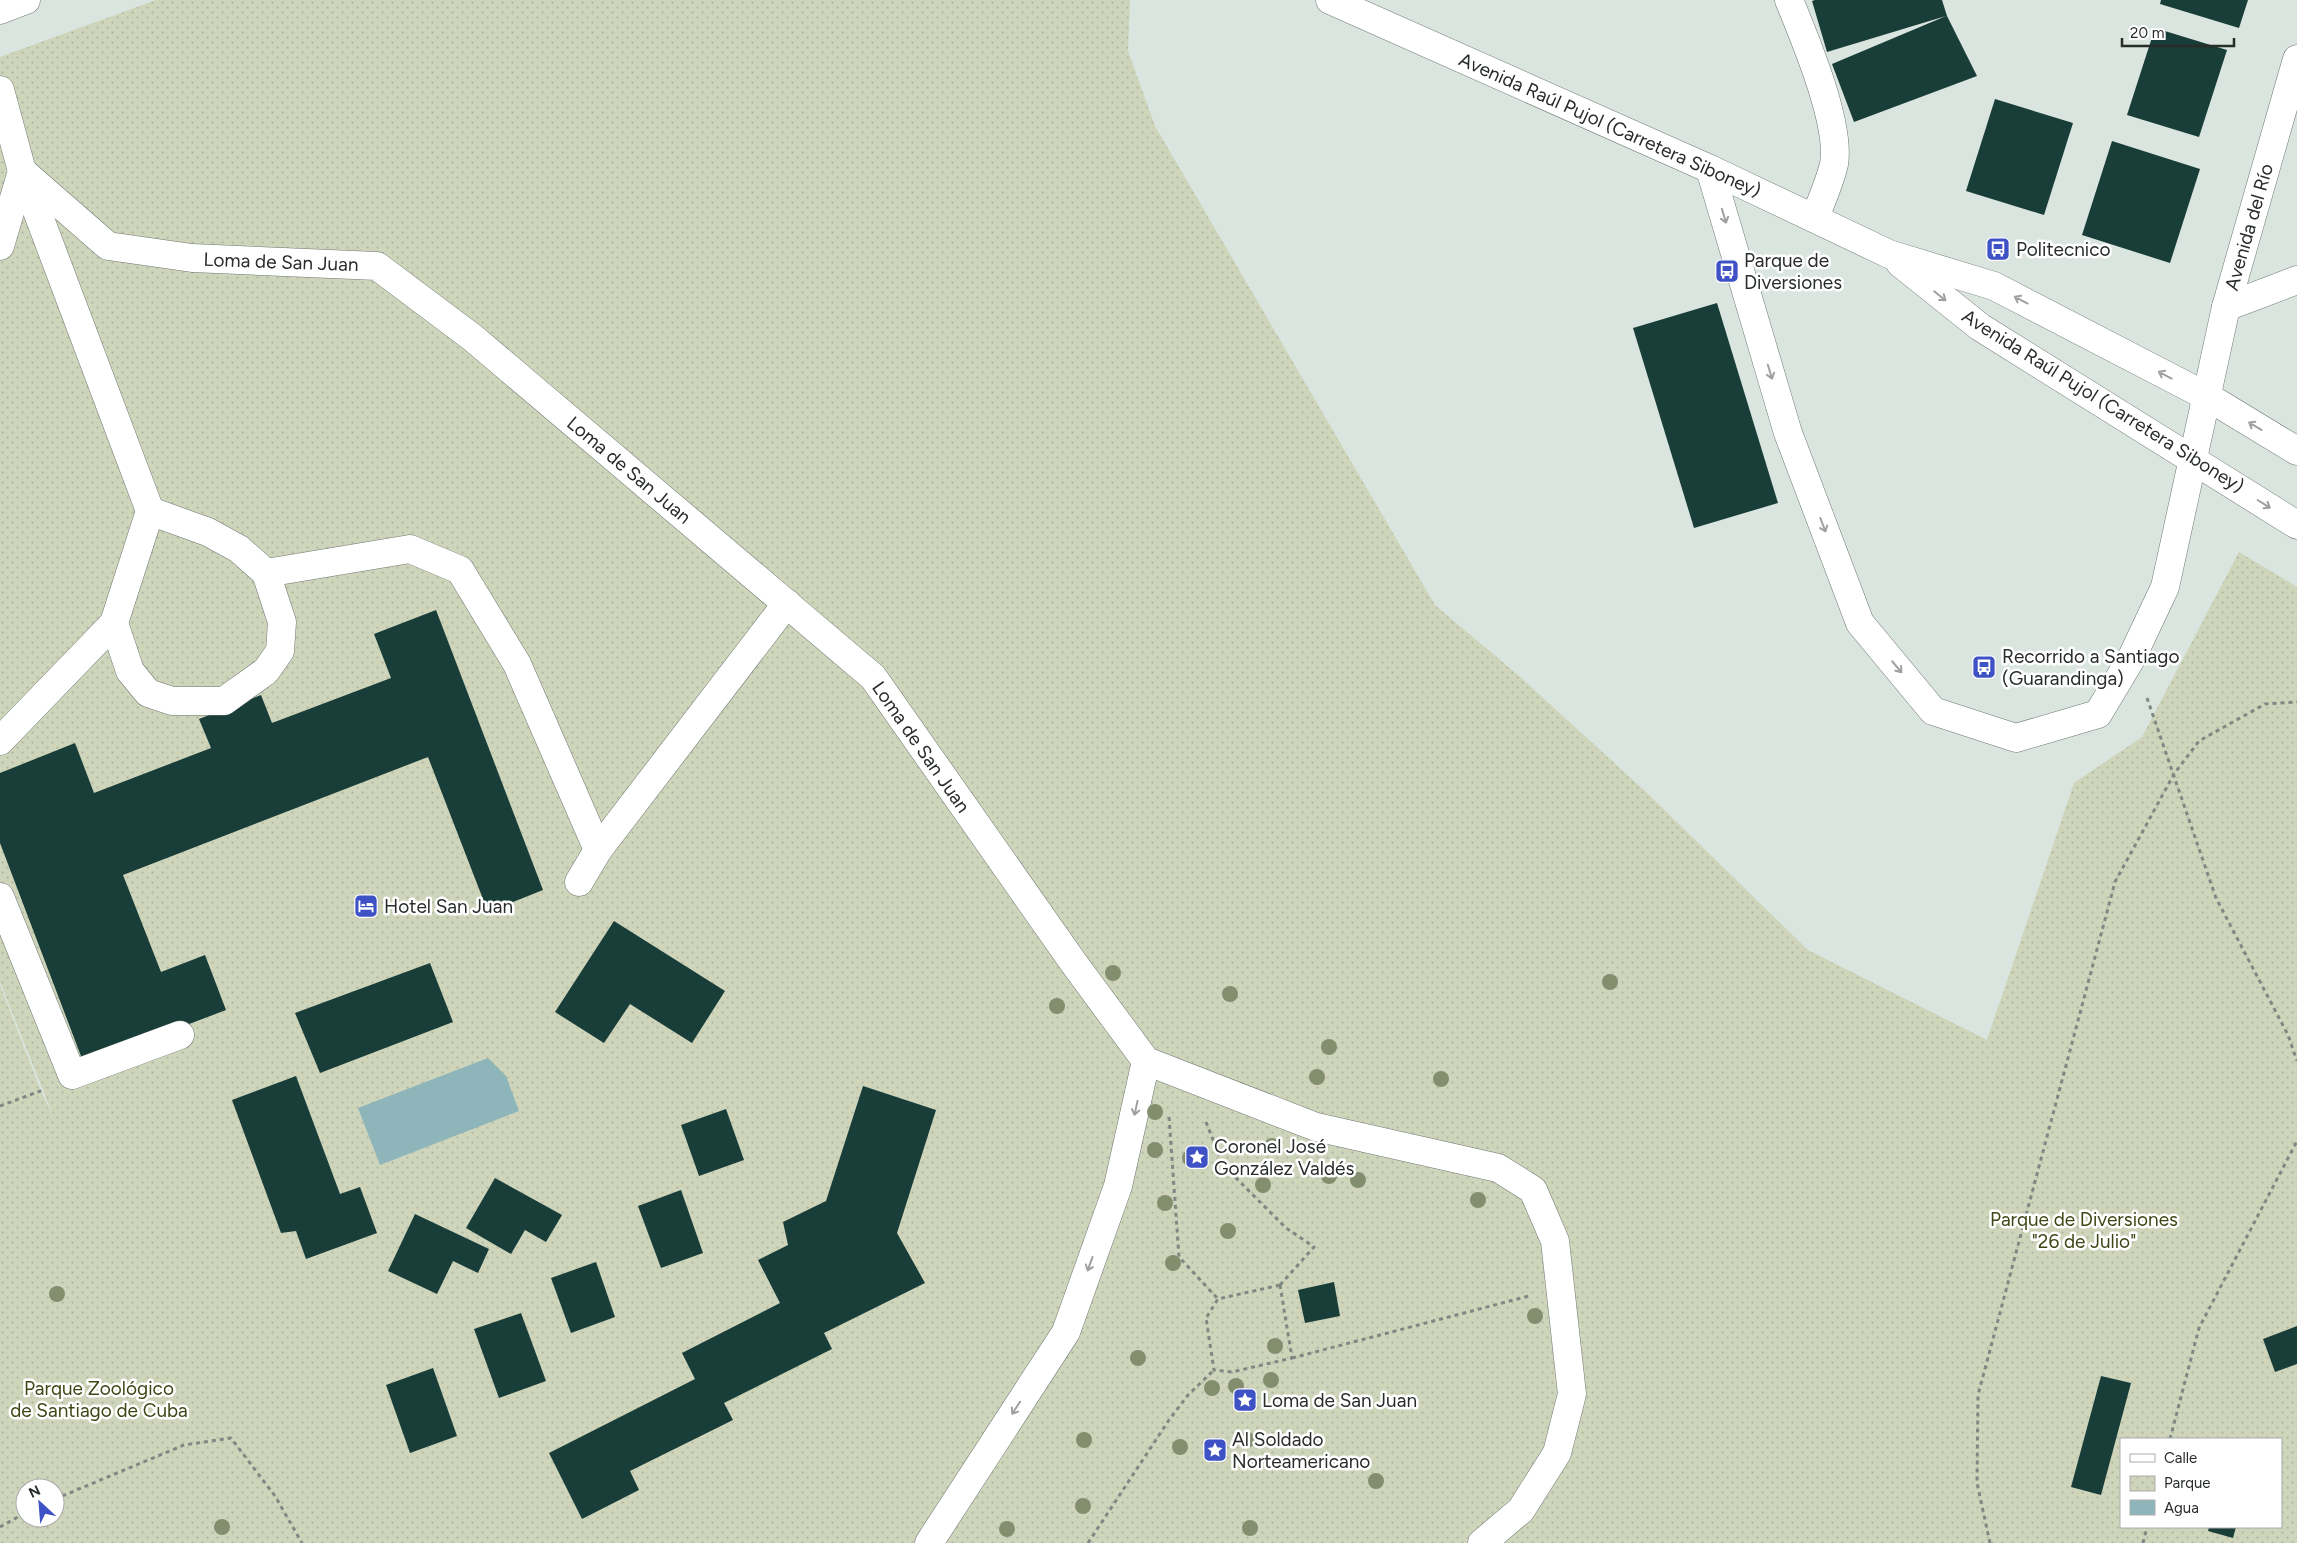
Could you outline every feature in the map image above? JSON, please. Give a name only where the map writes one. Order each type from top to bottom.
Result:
[{"type":"street","points":[[0,10],[26,0]]},
{"type":"street","name":"Avenida Raúl Pujol (Carretera Siboney)","points":[[1330,0],[1710,169],[1889,254],[1994,286],[2208,397],[2297,451]]},
{"type":"street","points":[[1789,0],[1816,68],[1833,132],[1834,163],[1815,218]]},
{"type":"street","name":"Avenida del Río","points":[[1710,169],[1788,433],[1860,623],[1933,711],[2016,738],[2098,714],[2132,657],[2166,587],[2226,306],[2297,59]]},
{"type":"street","points":[[0,90],[22,171],[150,511],[114,623],[0,741]]},
{"type":"street","points":[[0,246],[22,171]]},
{"type":"street","name":"Loma de San Juan","points":[[22,171],[108,246],[192,258],[377,266],[473,338],[873,677],[1073,962],[1146,1061]]},
{"type":"street","name":"Avenida Raúl Pujol (Carretera Siboney)","points":[[1889,254],[1980,327],[2297,525]]},
{"type":"street","points":[[2226,306],[2297,280]]},
{"type":"street","points":[[114,623],[130,672],[148,693],[172,701],[224,701],[266,671],[280,651],[282,622],[266,573],[240,549],[208,532],[150,511]]},
{"type":"street","points":[[266,573],[410,549],[460,570],[517,664],[598,850]]},
{"type":"street","points":[[579,882],[598,850],[787,603]]},
{"type":"street","points":[[0,897],[72,1075],[180,1035]]},
{"type":"street","points":[[929,1543],[1066,1332],[1118,1186],[1146,1061],[1316,1127],[1498,1168],[1533,1190],[1555,1241],[1562,1287],[1572,1394],[1557,1452],[1521,1510],[1482,1543]]},
{"type":"path","points":[[2132,657],[2216,898],[2288,1034],[2297,1062]]},
{"type":"path","points":[[1990,1543],[1977,1483],[1978,1395],[2115,882],[2174,774],[2199,741],[2265,704],[2297,702]]},
{"type":"path","points":[[0,1106],[41,1091],[72,1075]]},
{"type":"path","points":[[1167,1112],[1171,1121],[1180,1257],[1218,1299]]},
{"type":"path","points":[[1202,1113],[1223,1165],[1286,1228],[1314,1247],[1280,1285],[1218,1299],[1206,1318],[1214,1370]]},
{"type":"path","points":[[2170,1438],[2199,1328],[2297,1141]]},
{"type":"path","points":[[1280,1285],[1292,1358]]},
{"type":"path","points":[[1088,1543],[1164,1427],[1188,1394],[1214,1370],[1232,1372],[1292,1358],[1562,1287]]},
{"type":"path","points":[[65,1494],[184,1445],[231,1438],[275,1496],[302,1543]]},
{"type":"path","points":[[0,1528],[15,1519]]},
{"type":"path","points":[[2142,1543],[2147,1528]]},
{"type":"green space","points":[[156,0],[1130,0],[1128,51],[1155,126],[1435,605],[1518,675],[1646,792],[1808,950],[1987,1040],[2074,783],[2142,737],[2239,552],[2297,587],[2297,1543],[0,1543],[0,985],[41,1091],[54,1118],[0,982],[0,57]]},
{"type":"water","points":[[488,1058],[506,1076],[519,1111],[380,1165],[358,1108]]},
{"type":"building","points":[[1942,0],[1947,16],[1977,76],[1854,122],[1832,64],[1946,16],[1827,52],[1812,1]]},
{"type":"building","points":[[2161,0],[2248,0],[2239,28],[2160,4]]},
{"type":"building","points":[[2155,28],[2227,50],[2199,137],[2127,115]]},
{"type":"building","points":[[1995,99],[2073,123],[2044,215],[1966,191]]},
{"type":"building","points":[[2112,141],[2200,169],[2170,263],[2082,235]]},
{"type":"building","points":[[1717,303],[1778,503],[1694,528],[1633,328]]},
{"type":"building","points":[[436,610],[543,890],[488,912],[428,757],[123,875],[161,972],[205,955],[226,1010],[84,1064],[0,843],[0,773],[75,743],[94,793],[211,748],[199,719],[261,695],[272,723],[391,678],[374,634]]},
{"type":"building","points":[[614,921],[725,991],[692,1043],[630,1004],[604,1043],[555,1012]]},
{"type":"building","points":[[430,963],[453,1022],[320,1073],[295,1013]]},
{"type":"building","points":[[296,1076],[340,1194],[360,1187],[377,1233],[306,1259],[296,1231],[281,1233],[232,1100]]},
{"type":"building","points":[[863,1086],[936,1110],[897,1233],[925,1283],[824,1333],[832,1349],[724,1403],[733,1420],[630,1471],[639,1490],[582,1519],[549,1453],[695,1379],[682,1353],[780,1303],[758,1260],[788,1245],[783,1222],[826,1201]]},
{"type":"building","points":[[726,1109],[744,1160],[699,1176],[681,1125]]},
{"type":"building","points":[[495,1178],[562,1215],[546,1242],[525,1230],[511,1254],[466,1228]]},
{"type":"building","points":[[681,1190],[703,1253],[661,1268],[638,1206]]},
{"type":"building","points":[[415,1214],[489,1249],[478,1273],[453,1261],[437,1294],[388,1271]]},
{"type":"building","points":[[596,1262],[615,1317],[571,1333],[551,1278]]},
{"type":"building","points":[[1334,1282],[1340,1316],[1305,1323],[1298,1290]]},
{"type":"building","points":[[521,1313],[546,1381],[499,1398],[474,1329]]},
{"type":"building","points":[[2297,1326],[2297,1364],[2275,1372],[2263,1339]]},
{"type":"building","points":[[433,1368],[457,1436],[410,1453],[386,1385]]},
{"type":"building","points":[[2101,1376],[2131,1383],[2101,1495],[2071,1487]]},
{"type":"building","points":[[2209,1528],[2236,1528],[2233,1538],[2208,1531]]},
{"type":"place","name":"Politecnico","points":[[1998,249]]},
{"type":"place","name":"Parque de Diversiones","points":[[1727,271]]},
{"type":"place","name":"Recorrido a Santiago (Guarandinga)","points":[[1984,667]]},
{"type":"place","name":"Hotel San Juan","points":[[366,906]]},
{"type":"place","name":"Coronel José González Valdés","points":[[1197,1157]]},
{"type":"place","name":"Loma de San Juan","points":[[1245,1400]]},
{"type":"place","name":"Al Soldado Norteamericano","points":[[1215,1450]]},
{"type":"park label","name":"Parque de Diversiones \"26 de Julio\"","points":[[2084,1230]]},
{"type":"park label","name":"Parque Zoológico de Santiago de Cuba","points":[[99,1399]]}]
